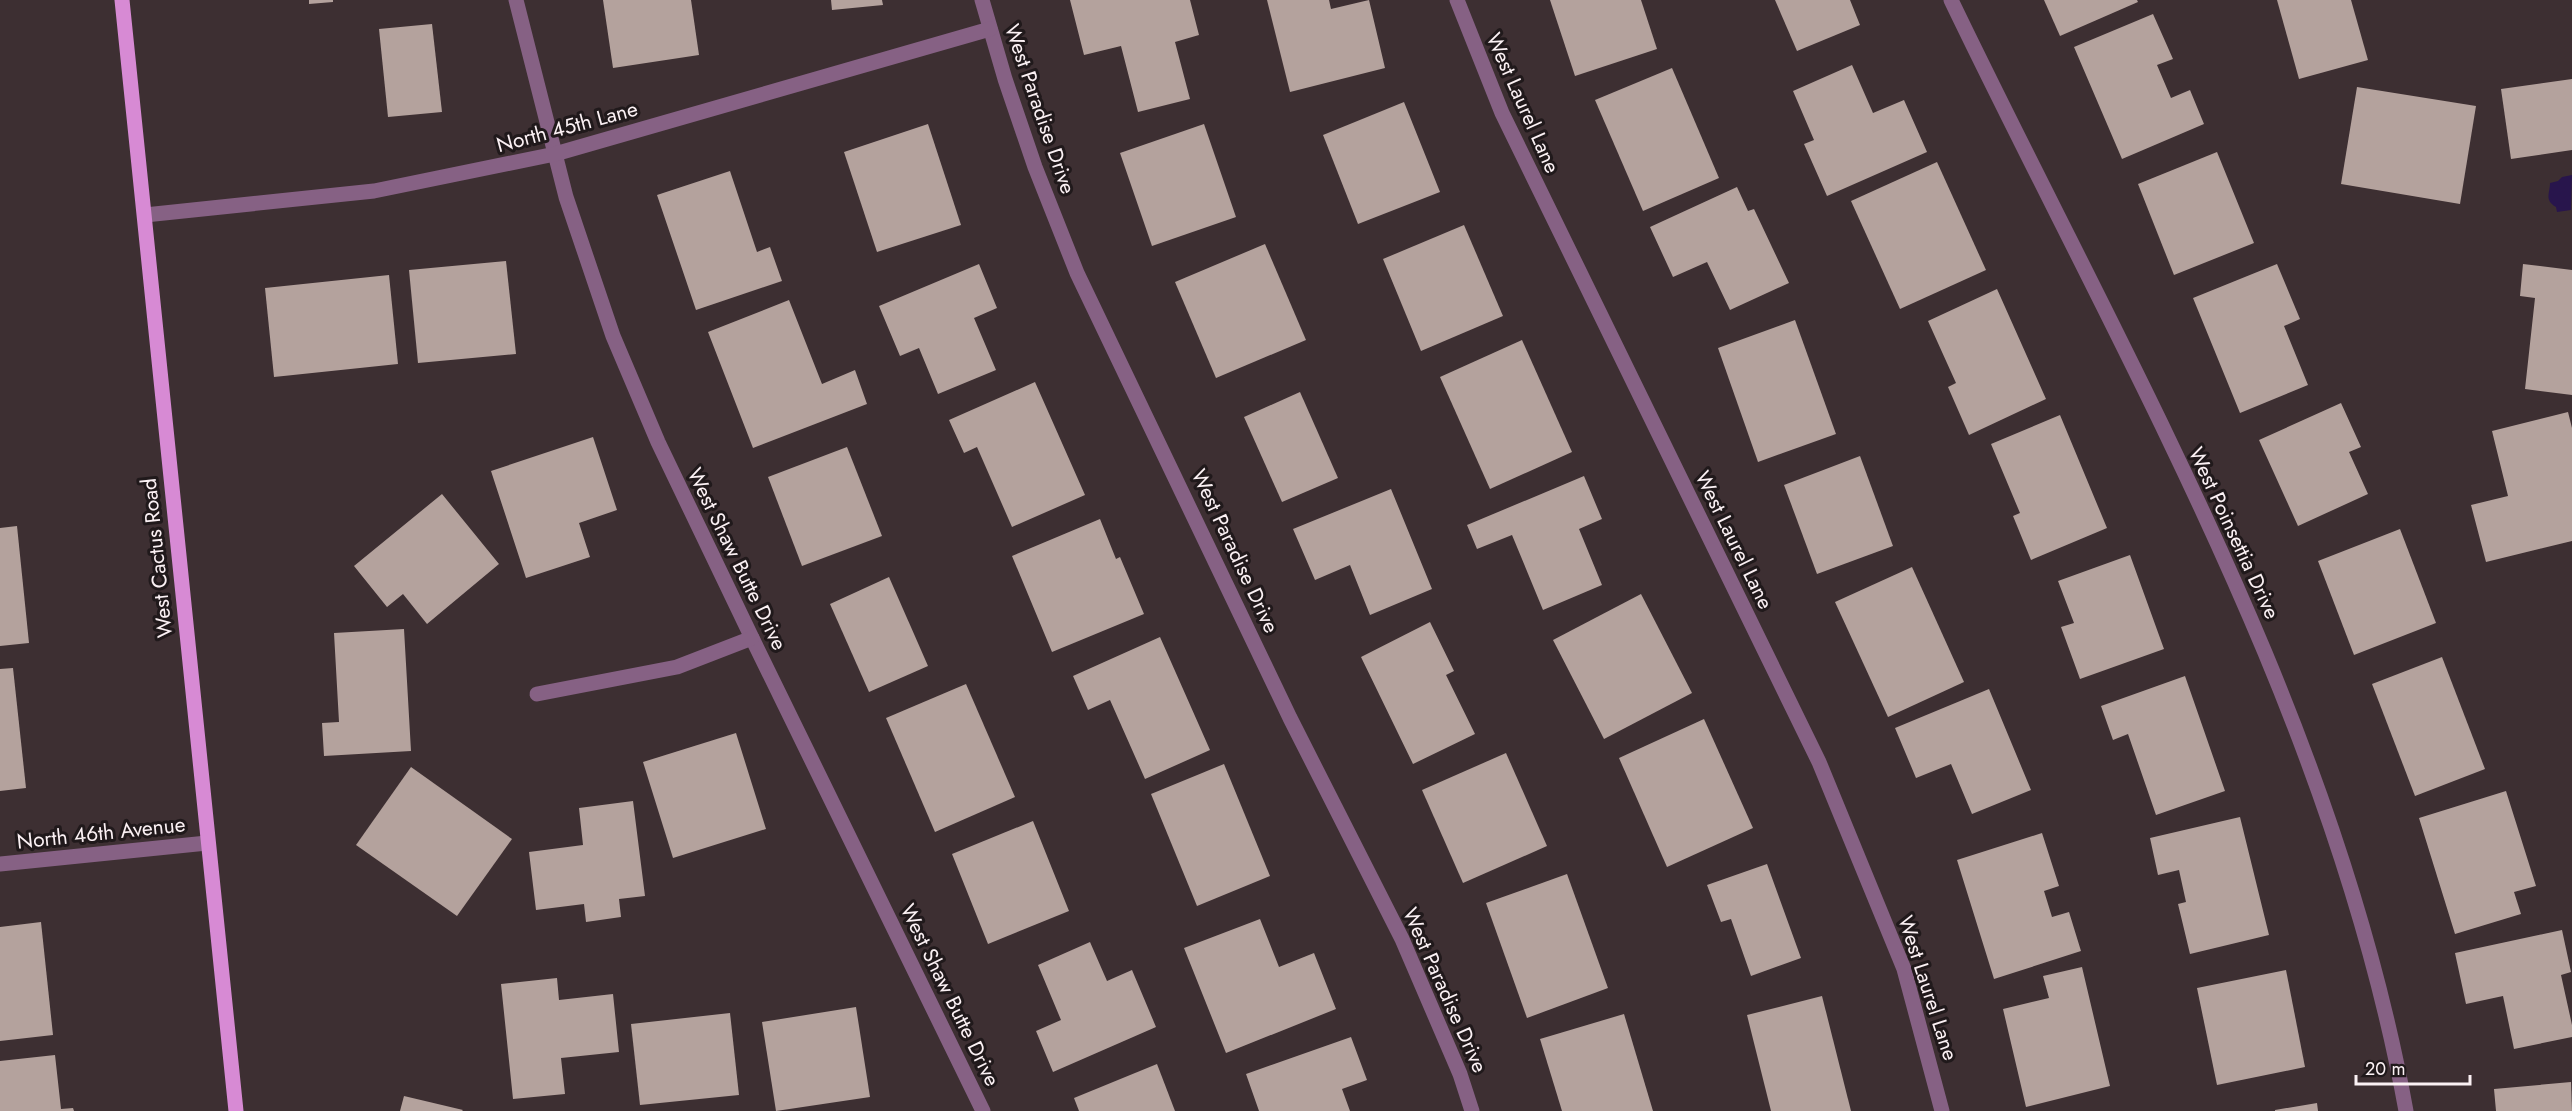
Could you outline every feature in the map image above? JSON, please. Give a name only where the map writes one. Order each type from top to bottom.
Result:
[{"type":"main road","name":"West Cactus Road","points":[[122,0],[236,1111]]},
{"type":"street","name":"West Shaw Butte Drive","points":[[516,0],[566,197],[613,336],[658,442],[752,639],[983,1111]]},
{"type":"street","name":"West Paradise Drive","points":[[982,0],[1035,167],[1077,273],[1290,718],[1402,939],[1460,1074],[1472,1111]]},
{"type":"street","name":"West Laurel Lane","points":[[1457,0],[1502,113],[1819,762],[1904,969],[1942,1111]]},
{"type":"street","name":"West Poinsettia Drive","points":[[1951,0],[2210,526],[2276,675],[2337,837],[2373,955],[2406,1111]]},
{"type":"street","name":"North 45th Lane","points":[[145,214],[374,191],[555,154],[990,29]]},
{"type":"street","points":[[537,694],[677,667],[752,639]]},
{"type":"street","name":"North 46th Avenue","points":[[0,864],[207,843]]},
{"type":"shaded area","points":[[2572,175],[2571,210],[2557,212],[2548,196],[2550,183]]},
{"type":"building","points":[[309,0],[333,0],[333,2],[309,4]]},
{"type":"building","points":[[603,0],[691,0],[699,55],[613,68]]},
{"type":"building","points":[[831,0],[882,0],[883,5],[832,10]]},
{"type":"building","points":[[1070,0],[1190,0],[1199,35],[1175,42],[1190,99],[1138,112],[1121,46],[1084,55]]},
{"type":"building","points":[[1267,0],[1329,0],[1331,9],[1369,0],[1385,68],[1290,92]]},
{"type":"building","points":[[1550,0],[1641,0],[1657,49],[1575,76]]},
{"type":"building","points":[[1775,0],[1850,0],[1860,25],[1797,51]]},
{"type":"building","points":[[2044,0],[2137,0],[2138,2],[2060,36]]},
{"type":"building","points":[[2277,0],[2351,0],[2368,60],[2299,79]]},
{"type":"building","points":[[2153,14],[2173,59],[2157,65],[2171,98],[2190,90],[2204,124],[2122,159],[2074,47]]},
{"type":"building","points":[[432,24],[442,112],[388,117],[379,29]]},
{"type":"building","points":[[1852,65],[1873,113],[1904,100],[1927,152],[1827,196],[1804,144],[1814,140],[1793,91]]},
{"type":"building","points":[[1672,68],[1719,178],[1643,211],[1595,100]]},
{"type":"building","points":[[2572,79],[2572,150],[2511,159],[2501,89]]},
{"type":"building","points":[[2357,87],[2476,106],[2460,204],[2341,184]]},
{"type":"building","points":[[1404,102],[1440,192],[1358,224],[1323,135]]},
{"type":"building","points":[[928,124],[961,225],[877,252],[844,152]]},
{"type":"building","points":[[1204,124],[1236,217],[1152,246],[1120,153]]},
{"type":"building","points":[[2217,152],[2254,243],[2174,275],[2138,184]]},
{"type":"building","points":[[1937,162],[1986,270],[1900,309],[1851,201]]},
{"type":"building","points":[[730,171],[757,252],[770,247],[782,281],[696,310],[657,195]]},
{"type":"building","points":[[1737,187],[1748,211],[1754,209],[1789,283],[1730,310],[1707,262],[1673,277],[1650,227]]},
{"type":"building","points":[[1464,225],[1503,316],[1421,351],[1383,259]]},
{"type":"building","points":[[1265,244],[1306,340],[1216,378],[1175,282]]},
{"type":"building","points":[[506,261],[516,354],[418,363],[409,270]]},
{"type":"building","points":[[979,264],[997,308],[974,318],[996,370],[938,394],[919,348],[900,356],[879,306]]},
{"type":"building","points":[[2277,264],[2300,319],[2284,326],[2308,385],[2240,413],[2193,298]]},
{"type":"building","points":[[2523,264],[2572,270],[2572,395],[2525,389],[2535,298],[2520,296]]},
{"type":"building","points":[[389,275],[398,364],[274,377],[265,288]]},
{"type":"building","points":[[1997,289],[2046,399],[1969,435],[1948,387],[1956,383],[1928,321]]},
{"type":"building","points":[[789,300],[822,384],[855,370],[867,404],[753,448],[708,332]]},
{"type":"building","points":[[1795,320],[1836,434],[1758,462],[1718,348]]},
{"type":"building","points":[[1522,340],[1572,452],[1490,489],[1440,377]]},
{"type":"building","points":[[1035,382],[1085,495],[1012,527],[977,447],[964,453],[949,420]]},
{"type":"building","points":[[1300,392],[1338,478],[1282,502],[1244,417]]},
{"type":"building","points":[[2341,403],[2361,447],[2349,452],[2368,494],[2298,526],[2259,440]]},
{"type":"building","points":[[2568,412],[2572,428],[2572,541],[2486,562],[2471,505],[2508,496],[2492,431]]},
{"type":"building","points":[[2060,415],[2107,528],[2031,560],[2013,516],[2020,513],[1991,444]]},
{"type":"building","points":[[593,437],[617,510],[579,523],[590,557],[526,578],[491,471]]},
{"type":"building","points":[[847,447],[882,536],[802,566],[768,477]]},
{"type":"building","points":[[1860,456],[1893,546],[1817,574],[1784,485]]},
{"type":"building","points":[[1584,476],[1602,519],[1579,529],[1602,585],[1543,610],[1512,535],[1477,549],[1467,525]]},
{"type":"building","points":[[1391,489],[1432,589],[1370,615],[1350,565],[1315,580],[1293,529]]},
{"type":"building","points":[[442,494],[499,564],[427,624],[403,594],[387,607],[354,566]]},
{"type":"building","points":[[1100,519],[1116,559],[1120,557],[1144,614],[1052,652],[1012,556]]},
{"type":"building","points":[[17,526],[29,643],[0,646],[0,528]]},
{"type":"building","points":[[2400,529],[2436,623],[2354,655],[2318,561]]},
{"type":"building","points":[[2130,555],[2164,649],[2080,679],[2061,627],[2074,623],[2058,581]]},
{"type":"building","points":[[1912,567],[1964,682],[1888,717],[1835,602]]},
{"type":"building","points":[[889,577],[928,666],[869,692],[830,604]]},
{"type":"building","points":[[1641,594],[1692,693],[1604,739],[1553,640]]},
{"type":"building","points":[[1430,622],[1454,671],[1446,675],[1475,734],[1413,764],[1361,657]]},
{"type":"building","points":[[404,629],[411,751],[324,756],[322,723],[339,722],[334,633]]},
{"type":"building","points":[[1160,637],[1210,750],[1145,779],[1110,700],[1088,710],[1073,676]]},
{"type":"building","points":[[2442,657],[2485,769],[2415,796],[2372,684]]},
{"type":"building","points":[[13,668],[26,788],[0,791],[0,669]]},
{"type":"building","points":[[2185,676],[2225,791],[2156,815],[2128,734],[2113,740],[2101,706]]},
{"type":"building","points":[[966,684],[1015,797],[935,832],[886,718]]},
{"type":"building","points":[[1989,689],[2031,790],[1972,814],[1951,764],[1916,778],[1895,728]]},
{"type":"building","points":[[1704,719],[1753,828],[1667,867],[1619,758]]},
{"type":"building","points":[[736,733],[766,829],[673,858],[643,762]]},
{"type":"building","points":[[1506,753],[1547,846],[1463,883],[1422,790]]},
{"type":"building","points":[[1224,764],[1270,876],[1197,906],[1151,794]]},
{"type":"building","points":[[411,767],[512,839],[457,916],[356,845]]},
{"type":"building","points":[[2506,791],[2536,886],[2514,892],[2521,914],[2455,934],[2419,818]]},
{"type":"building","points":[[633,801],[645,896],[619,899],[621,917],[586,922],[584,904],[536,910],[529,852],[583,845],[579,808]]},
{"type":"building","points":[[2240,817],[2269,935],[2190,954],[2178,904],[2186,902],[2179,870],[2158,875],[2150,838]]},
{"type":"building","points":[[1033,821],[1069,911],[988,944],[952,854]]},
{"type":"building","points":[[2042,833],[2059,886],[2044,891],[2052,917],[2069,912],[2081,951],[1994,979],[1957,860]]},
{"type":"building","points":[[1767,864],[1801,958],[1751,976],[1731,919],[1721,922],[1707,885]]},
{"type":"building","points":[[1567,874],[1608,988],[1527,1018],[1486,903]]},
{"type":"building","points":[[1260,919],[1279,967],[1314,953],[1336,1009],[1226,1053],[1184,948]]},
{"type":"building","points":[[41,922],[53,1035],[0,1041],[0,927]]},
{"type":"building","points":[[2562,930],[2571,972],[2561,975],[2572,1025],[2572,1037],[2514,1049],[2503,996],[2466,1004],[2455,953]]},
{"type":"building","points":[[1090,942],[1107,981],[1132,970],[1156,1027],[1053,1072],[1036,1031],[1061,1020],[1038,965]]},
{"type":"building","points":[[2082,967],[2110,1086],[2026,1107],[2003,1009],[2049,998],[2043,976]]},
{"type":"building","points":[[2286,970],[2305,1067],[2217,1085],[2197,988]]},
{"type":"building","points":[[557,978],[559,1000],[613,994],[619,1052],[561,1058],[565,1094],[513,1099],[501,984]]},
{"type":"building","points":[[1822,996],[1851,1111],[1771,1111],[1747,1015]]},
{"type":"building","points":[[856,1007],[870,1097],[776,1111],[762,1022]]},
{"type":"building","points":[[730,1013],[739,1095],[640,1105],[631,1024]]},
{"type":"building","points":[[1624,1014],[1653,1111],[1562,1111],[1540,1039]]},
{"type":"building","points":[[1351,1037],[1367,1080],[1342,1089],[1350,1111],[1259,1111],[1246,1074]]},
{"type":"building","points":[[55,1055],[61,1109],[73,1108],[74,1111],[0,1111],[0,1061]]},
{"type":"building","points":[[1157,1064],[1175,1111],[1079,1111],[1074,1098]]},
{"type":"building","points":[[2571,1082],[2572,1111],[2496,1111],[2494,1089]]},
{"type":"building","points":[[404,1096],[463,1110],[400,1111]]},
{"type":"building","points":[[2317,1103],[2318,1111],[2275,1111],[2275,1110]]}]
